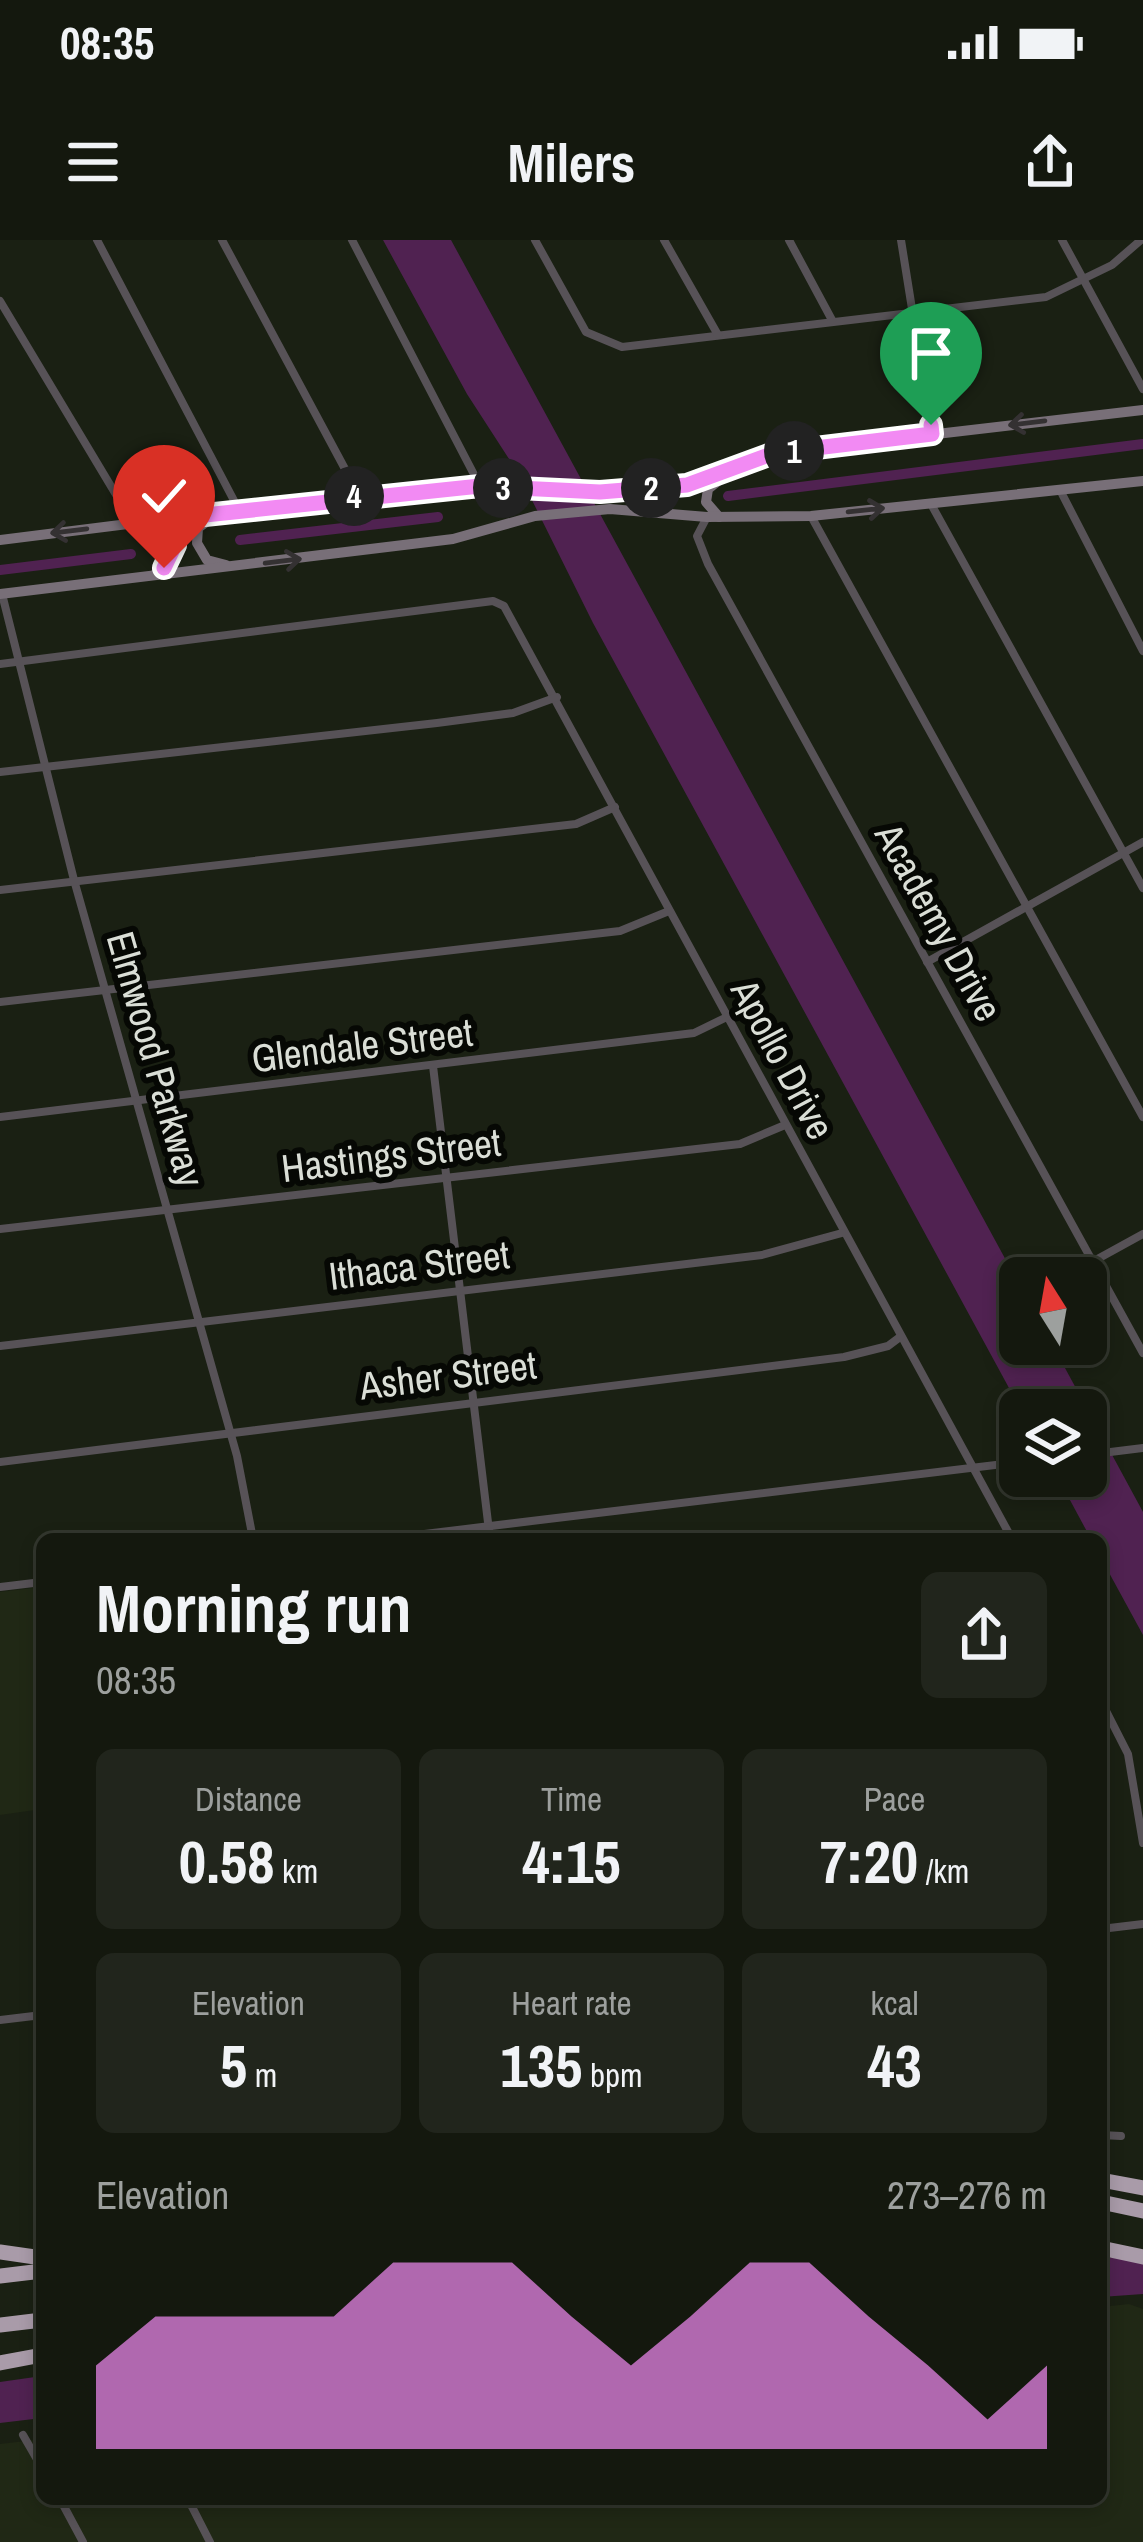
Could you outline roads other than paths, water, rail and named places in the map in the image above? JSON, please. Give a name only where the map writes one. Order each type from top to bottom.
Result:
[{"type":"highway","points":[[1107,2181],[1143,2188]]},
{"type":"highway","points":[[1108,2204],[1143,2211]]},
{"type":"highway","points":[[1107,2249],[1143,2257]]},
{"type":"highway","points":[[0,2252],[36,2257]]},
{"type":"highway","points":[[0,2276],[36,2272]]},
{"type":"highway","points":[[0,2325],[36,2321]]},
{"type":"highway","points":[[0,2363],[36,2356]]},
{"type":"main road","points":[[0,540],[359,495],[480,486],[600,492],[687,485],[774,453],[1143,410]]},
{"type":"main road","points":[[713,517],[706,502],[708,489],[736,467]]},
{"type":"main road","points":[[1,594],[453,539],[535,516],[610,509],[713,517],[811,516],[1143,482]]},
{"type":"main road","points":[[219,513],[198,528],[197,543],[207,560],[233,567]]},
{"type":"main road","points":[[148,521],[169,532],[175,545],[164,568],[148,577]]},
{"type":"street","points":[[97,240],[239,510]]},
{"type":"street","points":[[222,240],[359,495]]},
{"type":"street","points":[[352,240],[480,486]]},
{"type":"street","points":[[535,240],[586,332],[622,347],[1046,297],[1084,280],[1141,240]]},
{"type":"street","points":[[664,240],[718,335]]},
{"type":"street","points":[[789,240],[832,320]]},
{"type":"street","points":[[901,240],[916,311],[932,434]]},
{"type":"street","points":[[1062,240],[1143,389]]},
{"type":"street","points":[[0,301],[133,523]]},
{"type":"street","points":[[1060,490],[1143,651]]},
{"type":"street","points":[[932,504],[1143,888]]},
{"type":"street","points":[[811,516],[1143,1117]]},
{"type":"street","name":"Academy Drive","points":[[713,517],[697,536],[708,564],[1089,1257]]},
{"type":"street","name":"Elmwood Parkway","points":[[1,594],[104,990],[230,1431],[253,1533]]},
{"type":"street","name":"Apollo Drive","points":[[18,662],[472,604],[504,606],[1009,1533]]},
{"type":"street","points":[[0,664],[18,662]]},
{"type":"street","points":[[0,772],[437,724],[513,713],[556,698]]},
{"type":"street","points":[[0,890],[576,824],[615,807]]},
{"type":"street","points":[[927,962],[1143,842]]},
{"type":"street","points":[[0,1002],[620,931],[669,911]]},
{"type":"street","name":"Glendale Street","points":[[0,1117],[694,1033],[727,1017]]},
{"type":"street","points":[[433,1066],[489,1533]]},
{"type":"street","name":"Hastings Street","points":[[0,1229],[740,1144],[784,1125]]},
{"type":"street","name":"Ithaca Street","points":[[0,1346],[762,1255],[842,1233]]},
{"type":"street","points":[[1101,1257],[1143,1234]]},
{"type":"street","name":"Academy Drive","points":[[1107,1289],[1143,1353]]},
{"type":"street","name":"Asher Street","points":[[0,1462],[844,1357],[900,1337]]},
{"type":"street","points":[[1107,1453],[1143,1448]]},
{"type":"street","points":[[431,1533],[999,1465]]},
{"type":"street","points":[[0,1587],[36,1583]]},
{"type":"street","points":[[1107,1713],[1128,1754],[1143,1843]]},
{"type":"street","points":[[1107,1928],[1143,1924]]},
{"type":"street","points":[[0,2020],[36,2016]]},
{"type":"street","points":[[1107,2135],[1121,2136]]},
{"type":"street","points":[[23,2434],[36,2457]]},
{"type":"street","points":[[63,2505],[83,2542]]},
{"type":"street","points":[[191,2505],[210,2542]]},
{"type":"waterway","points":[[728,496],[1143,444]]},
{"type":"waterway","points":[[240,540],[438,517]]},
{"type":"waterway","points":[[0,570],[131,554]]}]
